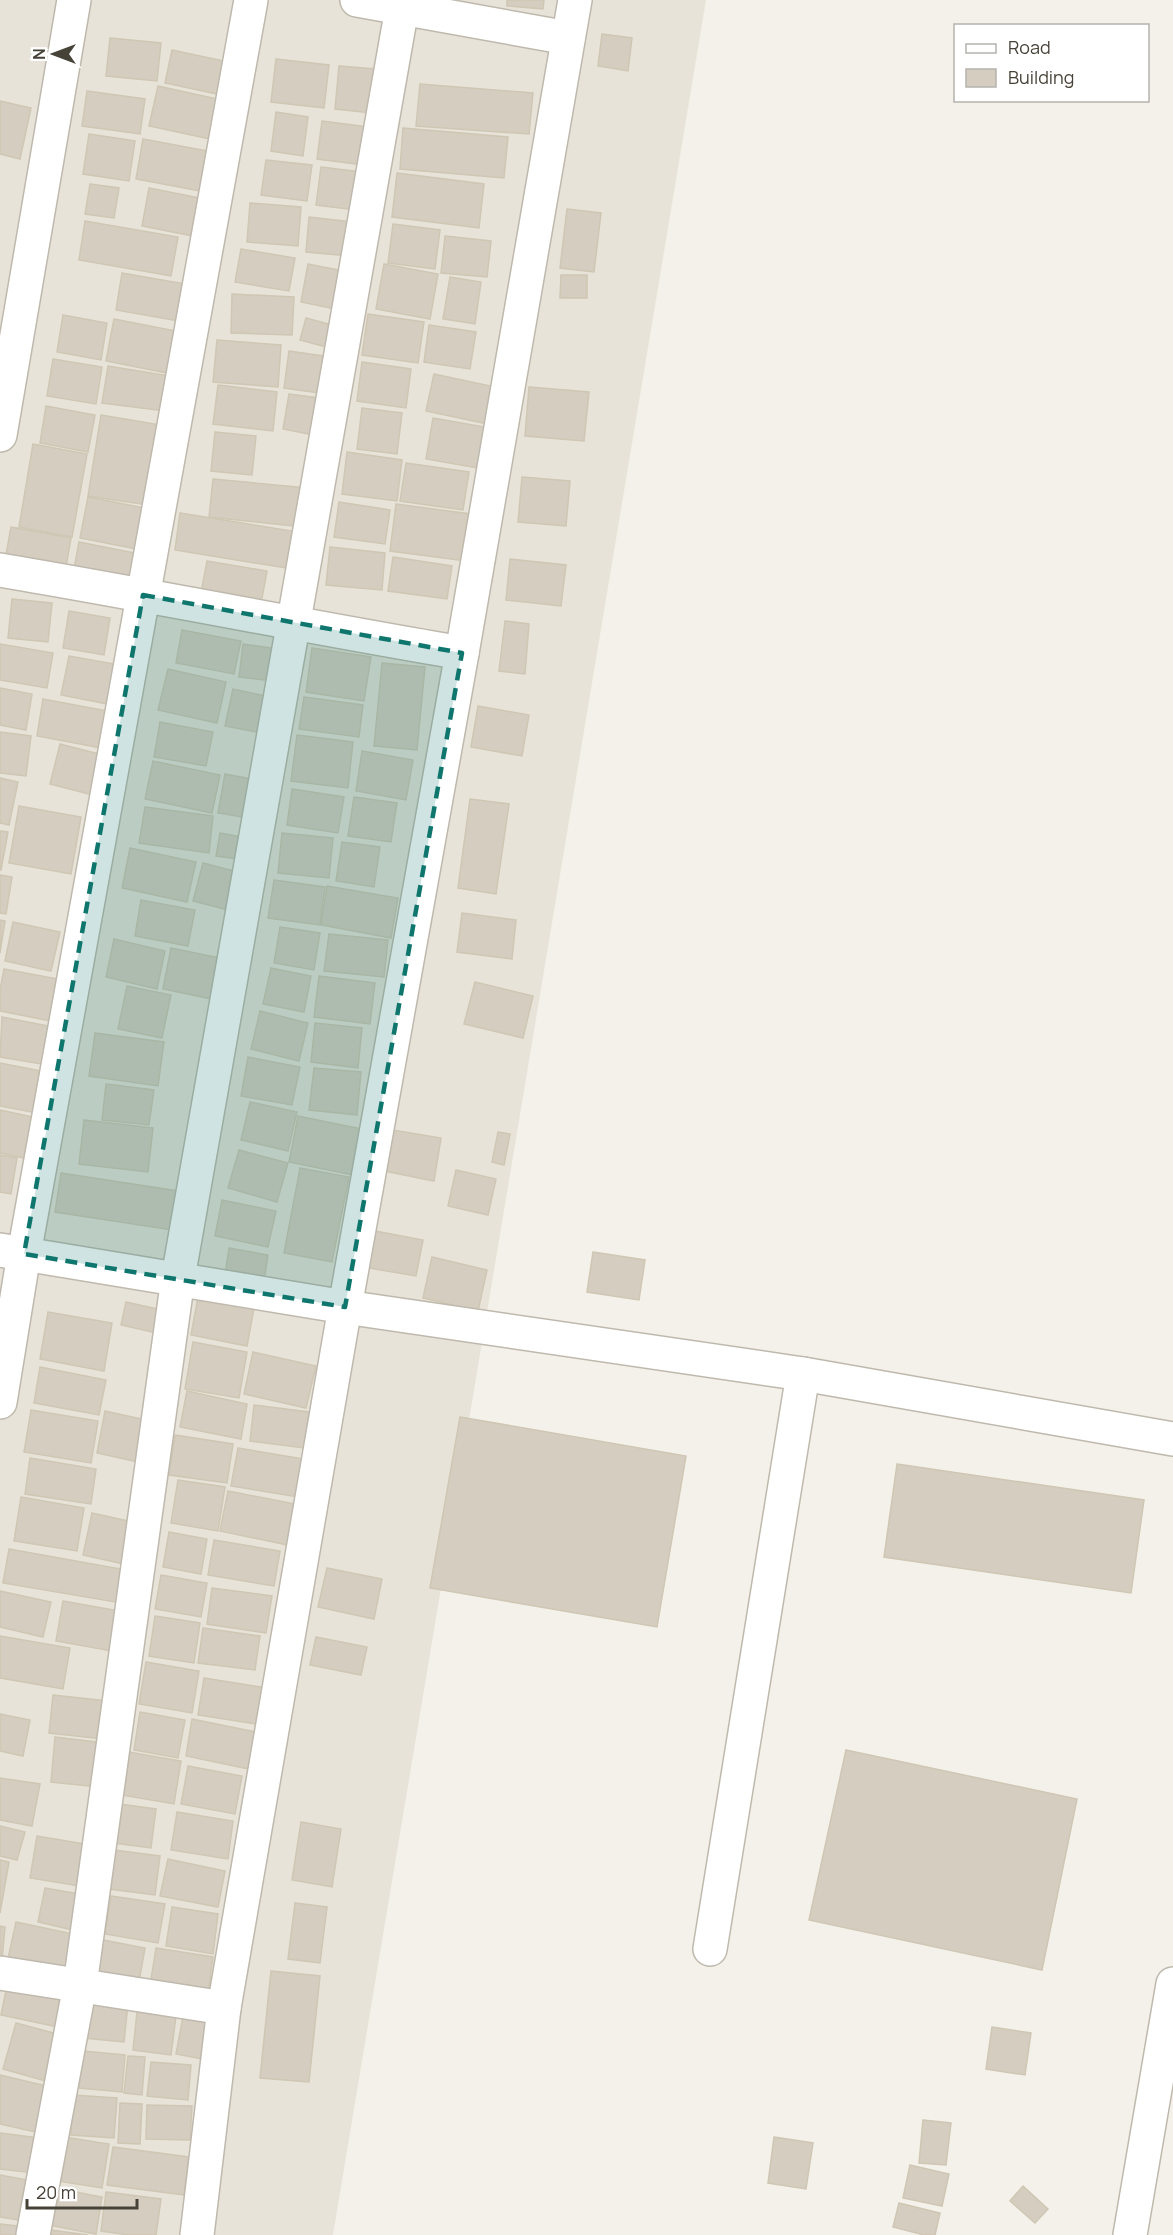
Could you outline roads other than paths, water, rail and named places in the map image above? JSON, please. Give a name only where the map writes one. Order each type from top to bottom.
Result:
[{"type":"street","points":[[0,435],[8,343],[74,0]]},
{"type":"street","points":[[0,1402],[12,1252],[143,595],[251,0]]},
{"type":"street","points":[[357,0],[568,38]]},
{"type":"street","points":[[197,2235],[224,2008],[575,0]]},
{"type":"street","points":[[33,2235],[80,1985],[178,1278],[402,8]]},
{"type":"street","points":[[0,570],[294,625],[462,653]]},
{"type":"street","points":[[12,1252],[345,1307],[803,1374],[1173,1439]]},
{"type":"street","points":[[710,1949],[803,1374]]},
{"type":"street","points":[[0,1973],[224,2008]]},
{"type":"street","points":[[1130,2235],[1173,1984]]}]
